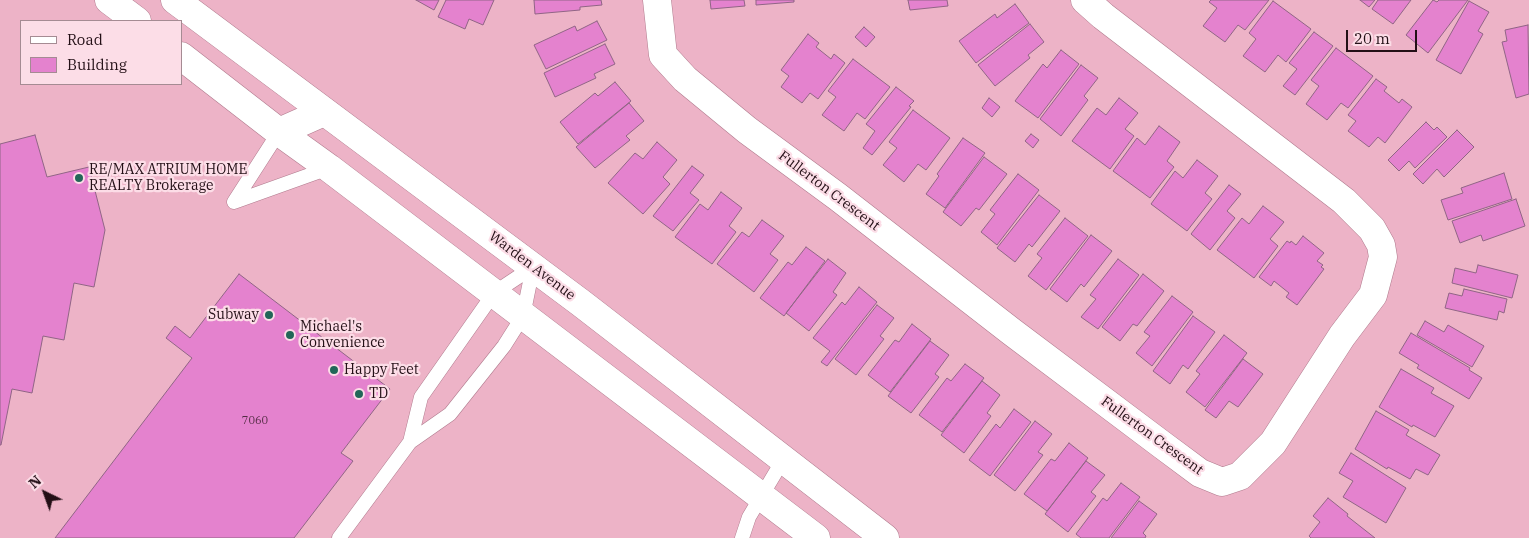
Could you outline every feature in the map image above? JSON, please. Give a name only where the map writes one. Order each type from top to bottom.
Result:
[{"type":"main road","points":[[109,0],[136,20]]},
{"type":"main road","name":"Warden Avenue","points":[[175,0],[534,267],[885,538]]},
{"type":"main road","name":"Fullerton Crescent","points":[[657,0],[663,55],[684,79],[747,130],[838,197],[1012,332],[1161,444],[1200,473],[1222,482],[1240,476],[1273,442],[1342,336],[1373,295],[1383,257],[1381,245],[1372,229],[1344,201],[1103,16],[1085,0]]},
{"type":"main road","points":[[182,57],[816,538]]},
{"type":"main road","points":[[279,132],[324,112]]},
{"type":"lane","points":[[279,132],[234,202],[329,168]]},
{"type":"lane","points":[[410,442],[420,397],[494,293],[534,267]]},
{"type":"lane","points":[[339,538],[410,442],[450,414],[504,346],[523,316],[534,267]]},
{"type":"lane","points":[[742,538],[749,517],[783,460]]},
{"type":"building","points":[[416,0],[439,0],[434,10]]},
{"type":"building","points":[[446,0],[494,0],[483,25],[469,19],[465,29],[438,17]]},
{"type":"building","points":[[534,0],[601,0],[602,5],[580,7],[580,10],[535,14]]},
{"type":"building","points":[[710,0],[744,0],[745,6],[711,9]]},
{"type":"building","points":[[756,0],[794,0],[794,2],[756,5]]},
{"type":"building","points":[[908,0],[947,0],[948,6],[910,10]]},
{"type":"building","points":[[1211,0],[1269,0],[1245,30],[1238,25],[1225,42],[1203,26],[1217,8],[1209,2]]},
{"type":"building","points":[[1360,0],[1375,0],[1369,7]]},
{"type":"building","points":[[1378,0],[1411,0],[1393,24],[1372,9]]},
{"type":"building","points":[[1433,0],[1437,2],[1439,0],[1468,0],[1428,53],[1406,35]]},
{"type":"building","points":[[1273,1],[1311,29],[1286,62],[1278,55],[1265,72],[1243,56],[1256,39],[1249,33]]},
{"type":"building","points":[[1469,1],[1489,12],[1478,31],[1483,34],[1461,74],[1436,60]]},
{"type":"building","points":[[1015,4],[1029,23],[976,63],[959,41],[995,14],[997,18]]},
{"type":"building","points":[[597,21],[607,40],[546,69],[534,45],[575,26],[577,31]]},
{"type":"building","points":[[1030,24],[1044,42],[1028,55],[1030,58],[995,86],[978,65]]},
{"type":"building","points":[[1528,25],[1529,94],[1516,98],[1502,42],[1507,41],[1505,30]]},
{"type":"building","points":[[864,27],[875,37],[866,47],[855,37]]},
{"type":"building","points":[[1314,32],[1333,46],[1295,95],[1283,86],[1297,69],[1289,63]]},
{"type":"building","points":[[808,34],[819,43],[816,47],[831,59],[834,54],[845,63],[818,99],[810,93],[802,103],[781,87],[789,76],[781,70]]},
{"type":"building","points":[[605,44],[615,64],[594,74],[596,78],[555,97],[544,73]]},
{"type":"building","points":[[1336,48],[1373,76],[1348,108],[1341,103],[1327,120],[1306,104],[1319,86],[1311,80]]},
{"type":"building","points":[[1061,50],[1079,64],[1038,118],[1015,101],[1043,64],[1047,68]]},
{"type":"building","points":[[853,59],[890,87],[865,119],[857,113],[844,131],[822,115],[836,97],[828,91]]},
{"type":"building","points":[[1081,65],[1098,78],[1084,96],[1088,100],[1061,136],[1040,119]]},
{"type":"building","points":[[1376,79],[1387,87],[1384,91],[1399,103],[1402,99],[1412,107],[1385,143],[1378,137],[1369,147],[1348,131],[1356,121],[1348,115]]},
{"type":"building","points":[[615,82],[631,101],[578,144],[560,122],[595,93],[598,96]]},
{"type":"building","points":[[896,87],[914,101],[872,155],[863,148],[875,131],[866,124]]},
{"type":"building","points":[[989,98],[1000,107],[992,117],[982,108]]},
{"type":"building","points":[[1119,98],[1138,113],[1125,129],[1134,136],[1110,169],[1072,141],[1097,108],[1106,115]]},
{"type":"building","points":[[629,103],[644,121],[626,136],[630,140],[595,168],[576,147]]},
{"type":"building","points":[[913,110],[950,138],[926,170],[918,164],[904,182],[883,165],[897,148],[889,142]]},
{"type":"building","points":[[1426,122],[1434,130],[1437,127],[1447,137],[1415,168],[1409,161],[1399,171],[1388,160]]},
{"type":"building","points":[[1159,126],[1180,142],[1167,161],[1174,167],[1150,198],[1113,171],[1137,138],[1145,145]]},
{"type":"building","points":[[1457,130],[1474,147],[1444,177],[1437,169],[1423,184],[1413,174]]},
{"type":"building","points":[[1031,134],[1039,140],[1033,148],[1025,141]]},
{"type":"building","points":[[35,135],[47,177],[89,167],[105,230],[94,287],[74,283],[64,340],[43,336],[32,393],[12,389],[0,445],[0,144]]},
{"type":"building","points":[[963,138],[985,153],[945,208],[926,194],[939,176],[937,174]]},
{"type":"building","points":[[657,142],[677,160],[663,177],[670,184],[643,214],[608,183],[635,153],[643,159]]},
{"type":"building","points":[[984,157],[1007,174],[979,210],[976,208],[961,226],[943,212]]},
{"type":"building","points":[[1197,160],[1218,176],[1205,193],[1212,199],[1187,231],[1151,204],[1175,171],[1183,178]]},
{"type":"building","points":[[692,166],[704,175],[690,193],[699,200],[673,231],[653,216]]},
{"type":"building","points":[[1504,173],[1512,199],[1448,220],[1441,200],[1463,193],[1461,188]]},
{"type":"building","points":[[1018,174],[1039,190],[997,245],[981,232],[995,214],[990,210]]},
{"type":"building","points":[[1229,185],[1241,194],[1227,211],[1235,218],[1210,250],[1191,234]]},
{"type":"building","points":[[721,192],[742,208],[729,226],[736,232],[712,264],[675,237],[700,204],[708,210]]},
{"type":"building","points":[[1039,195],[1060,211],[1032,247],[1029,244],[1015,262],[997,248]]},
{"type":"building","points":[[1516,199],[1525,226],[1483,241],[1481,235],[1460,243],[1452,221]]},
{"type":"building","points":[[1263,206],[1284,222],[1270,239],[1278,246],[1254,278],[1217,250],[1242,218],[1249,224]]},
{"type":"building","points":[[1065,218],[1088,236],[1046,290],[1028,276],[1042,258],[1037,254]]},
{"type":"building","points":[[762,220],[784,236],[770,254],[778,260],[754,292],[717,264],[742,232],[749,237]]},
{"type":"building","points":[[1091,235],[1112,251],[1084,287],[1081,284],[1067,302],[1050,289]]},
{"type":"building","points":[[1303,236],[1324,253],[1317,261],[1323,265],[1321,267],[1324,269],[1297,305],[1286,297],[1289,293],[1274,281],[1271,286],[1259,277],[1287,241],[1290,243],[1291,241],[1296,245]]},
{"type":"building","points":[[806,247],[825,261],[784,316],[760,298],[788,262],[792,265]]},
{"type":"building","points":[[828,259],[846,273],[833,292],[837,295],[809,331],[786,313]]},
{"type":"building","points":[[1118,259],[1139,275],[1098,329],[1081,317],[1096,299],[1090,295]]},
{"type":"building","points":[[1478,265],[1518,275],[1512,298],[1452,283],[1455,268],[1476,273]]},
{"type":"building","points":[[239,274],[390,389],[341,453],[353,461],[294,538],[55,538],[192,358],[166,338],[175,326],[190,338]]},
{"type":"building","points":[[1143,274],[1164,291],[1137,326],[1133,324],[1120,341],[1102,327]]},
{"type":"building","points":[[859,287],[877,302],[827,366],[821,362],[830,351],[813,338],[842,302],[845,305]]},
{"type":"building","points":[[1464,289],[1507,299],[1504,313],[1499,311],[1497,320],[1445,308],[1449,293],[1462,296]]},
{"type":"building","points":[[1172,296],[1193,312],[1152,366],[1136,353],[1150,336],[1144,332]]},
{"type":"building","points":[[877,305],[894,318],[880,336],[884,339],[856,375],[835,359]]},
{"type":"building","points":[[1193,316],[1215,332],[1188,369],[1183,365],[1170,384],[1153,371]]},
{"type":"building","points":[[1425,321],[1444,332],[1448,325],[1484,346],[1472,367],[1417,335]]},
{"type":"building","points":[[912,324],[931,339],[890,392],[868,375],[895,340],[899,342]]},
{"type":"building","points":[[1411,333],[1470,368],[1469,370],[1482,378],[1469,399],[1417,368],[1419,365],[1399,353]]},
{"type":"building","points":[[1224,335],[1247,353],[1205,407],[1186,392],[1200,374],[1196,371]]},
{"type":"building","points":[[930,341],[949,355],[935,374],[939,377],[911,413],[888,396]]},
{"type":"building","points":[[1243,359],[1263,374],[1238,407],[1229,401],[1216,418],[1205,410]]},
{"type":"building","points":[[965,364],[984,378],[942,432],[919,415],[947,378],[951,381]]},
{"type":"building","points":[[1401,369],[1434,388],[1431,393],[1454,406],[1435,437],[1413,425],[1412,427],[1379,407]]},
{"type":"building","points":[[982,381],[1000,395],[987,413],[991,416],[964,453],[941,435]]},
{"type":"building","points":[[1014,409],[1031,422],[990,476],[969,460],[996,424],[1000,428]]},
{"type":"building","points":[[1376,411],[1409,430],[1406,435],[1440,455],[1428,475],[1416,469],[1410,479],[1388,467],[1387,469],[1355,449]]},
{"type":"building","points":[[1035,421],[1052,434],[1038,452],[1043,455],[1015,491],[994,475]]},
{"type":"building","points":[[1069,443],[1088,458],[1047,511],[1024,494],[1051,459],[1055,461]]},
{"type":"building","points":[[1351,453],[1406,488],[1386,523],[1343,497],[1353,481],[1339,473]]},
{"type":"building","points":[[1086,461],[1105,475],[1091,492],[1096,496],[1068,532],[1045,514]]},
{"type":"building","points":[[1121,483],[1140,497],[1109,538],[1081,538],[1076,534],[1103,498],[1107,501]]},
{"type":"building","points":[[1328,498],[1375,538],[1311,538],[1309,536],[1320,522],[1313,516]]},
{"type":"building","points":[[1139,501],[1157,514],[1143,533],[1146,536],[1145,538],[1111,538]]},
{"type":"place","name":"RE/MAX ATRIUM HOME REALTY Brokerage","points":[[79,178]]},
{"type":"place","name":"Subway","points":[[269,315]]},
{"type":"place","name":"Michael's Convenience","points":[[290,335]]},
{"type":"place","name":"Happy Feet","points":[[334,370]]},
{"type":"place","name":"TD","points":[[359,394]]}]
